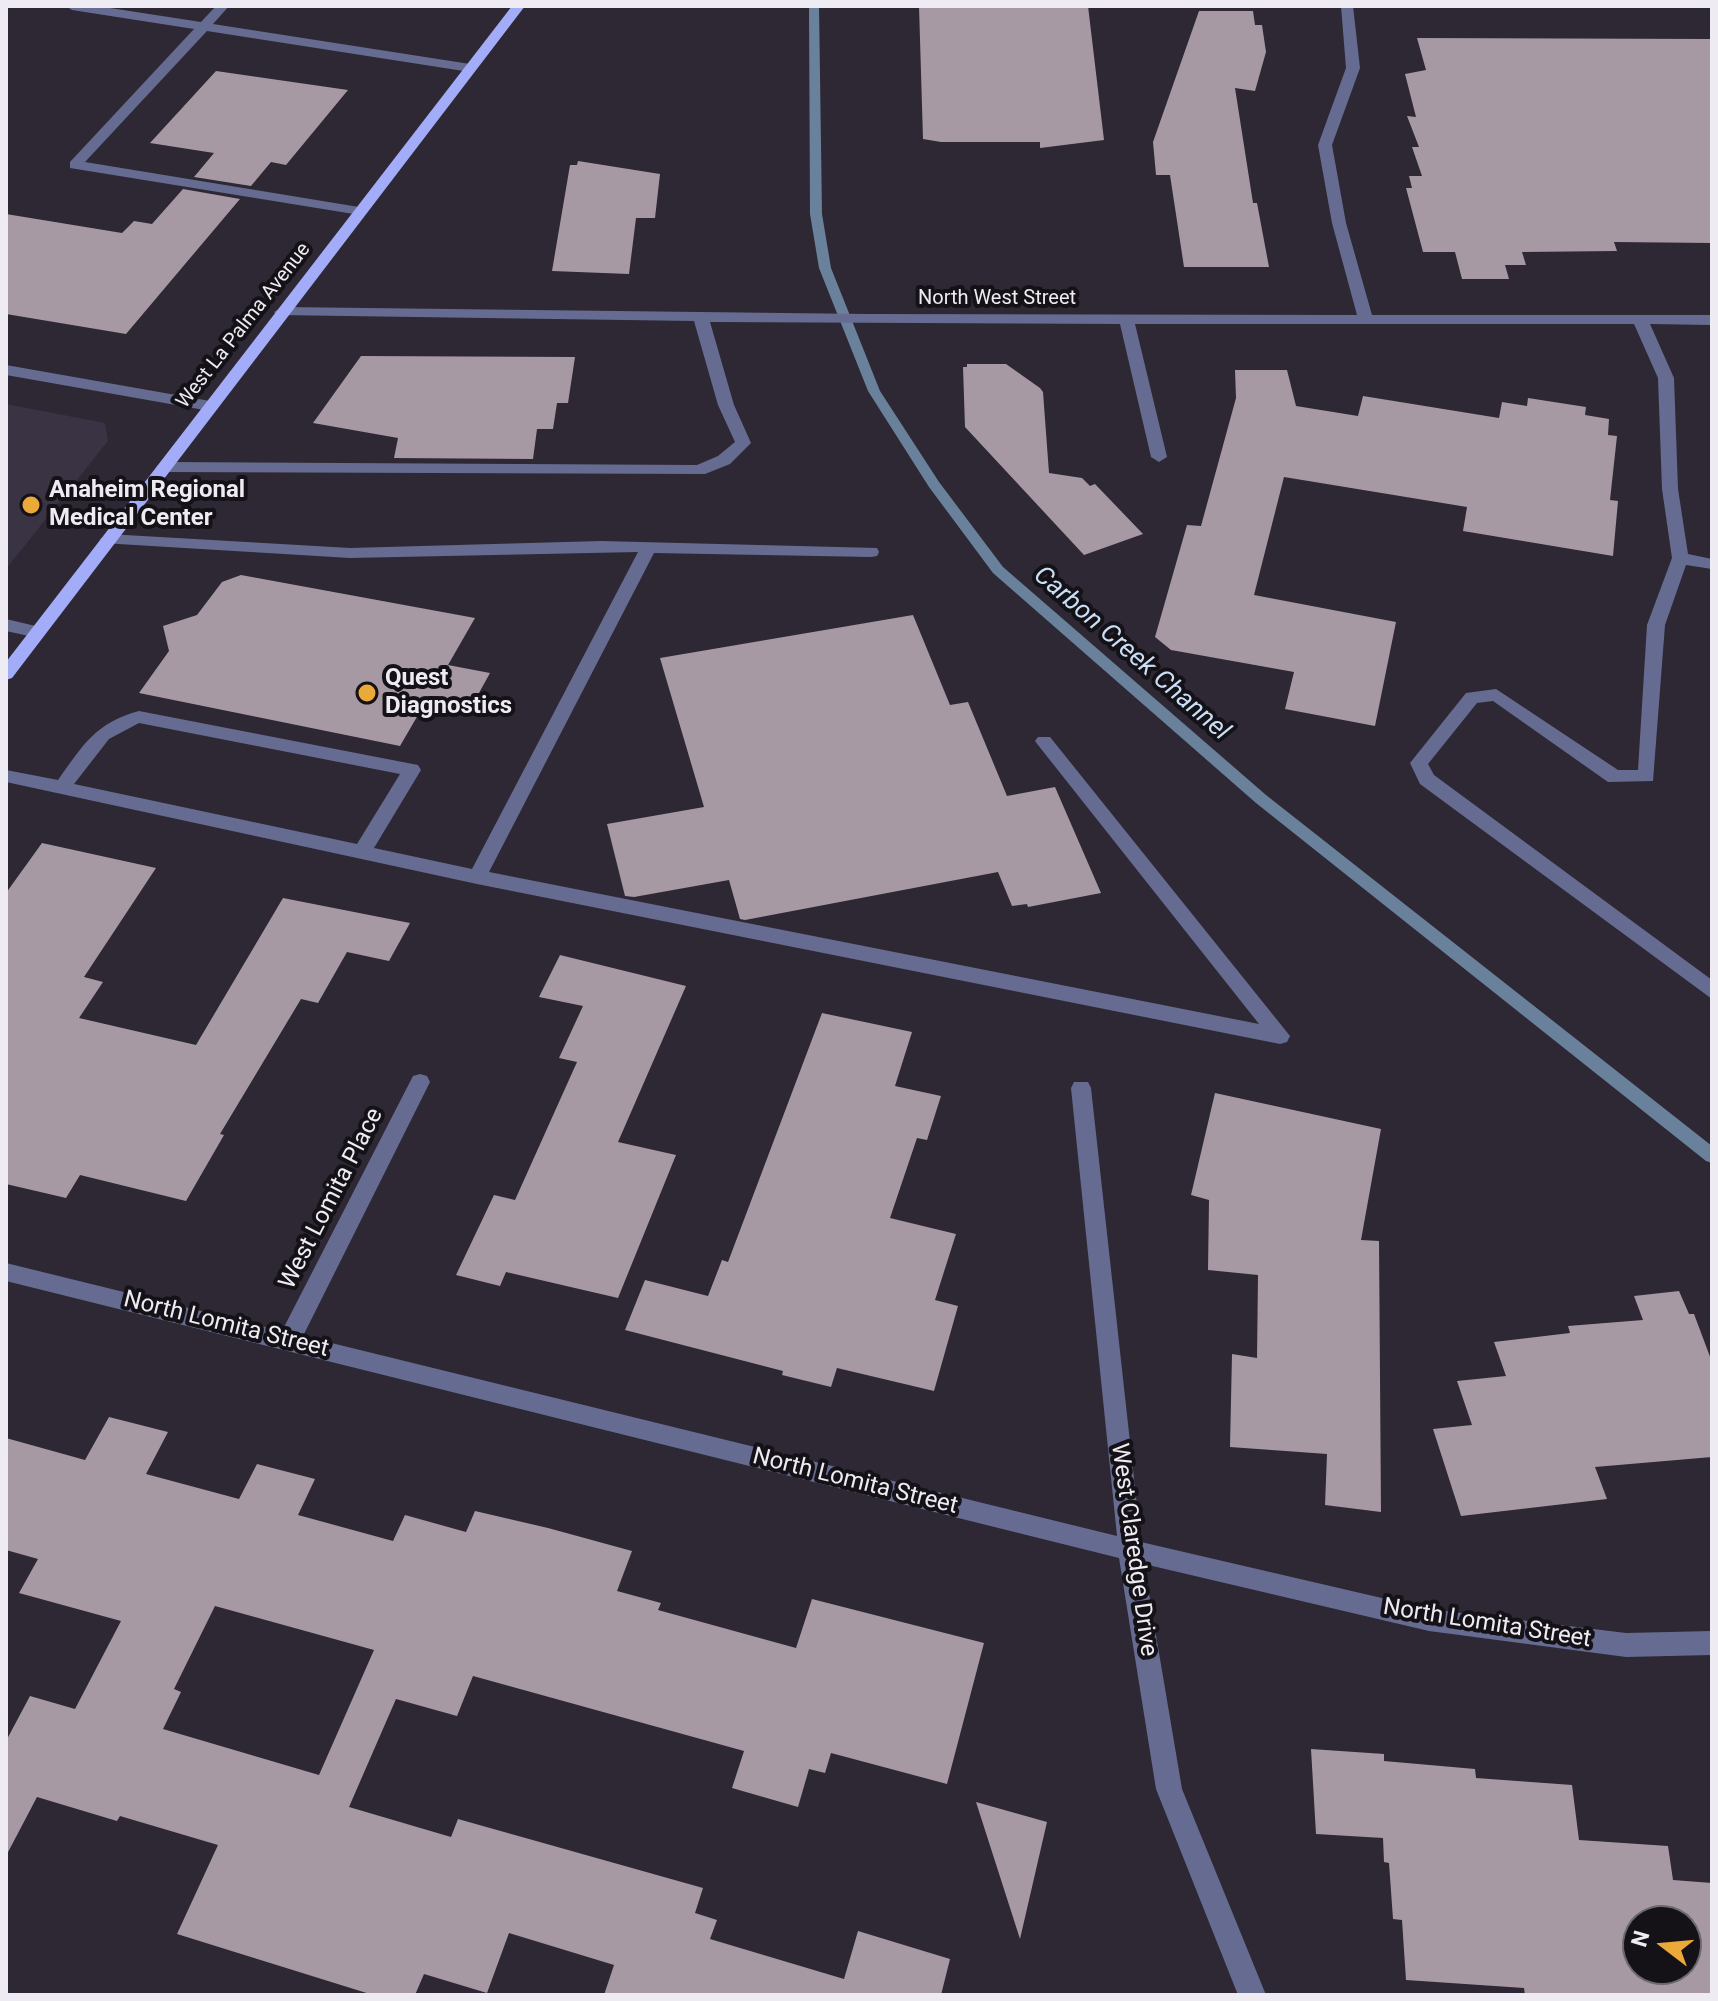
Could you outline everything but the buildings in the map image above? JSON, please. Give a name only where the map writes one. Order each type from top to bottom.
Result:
[{"type":"main road","name":"West La Palma Avenue","points":[[6,674],[519,6]]},
{"type":"street","points":[[72,6],[470,68]]},
{"type":"street","points":[[223,6],[75,165],[360,211]]},
{"type":"street","points":[[1347,6],[1353,68],[1325,145],[1339,223],[1365,318]]},
{"type":"street","name":"North West Street","points":[[282,312],[867,319],[1712,320]]},
{"type":"street","points":[[164,467],[699,470],[711,467],[743,443],[726,405],[701,318]]},
{"type":"street","points":[[1127,320],[1159,457]]},
{"type":"street","points":[[1640,320],[1666,378],[1670,489],[1680,558],[1656,625],[1647,776],[1614,777],[1496,695],[1472,697],[1419,763],[1427,779],[1712,991]]},
{"type":"street","points":[[6,370],[210,406]]},
{"type":"street","points":[[108,539],[350,553],[649,547],[871,552]]},
{"type":"street","points":[[477,877],[649,547]]},
{"type":"street","points":[[1680,558],[1712,564]]},
{"type":"street","points":[[6,625],[38,632]]},
{"type":"street","points":[[62,788],[97,739],[116,722],[139,717],[412,770],[362,852]]},
{"type":"street","points":[[6,776],[477,877],[1280,1036],[1044,741]]},
{"type":"street","name":"West Lomita Place","points":[[289,1340],[420,1082]]},
{"type":"street","name":"West Claredge Drive","points":[[1081,1088],[1130,1550],[1169,1789],[1252,1995]]},
{"type":"street","name":"North Lomita Street","points":[[6,1272],[1130,1550],[1429,1620],[1626,1645],[1712,1643]]},
{"type":"shaded area","name":"Anaheim Regional Medical Center","points":[[6,404],[105,423],[108,441],[6,569]]},
{"type":"waterway","name":"Carbon Creek Channel","points":[[814,6],[816,214],[825,268],[874,391],[934,484],[998,570],[1261,799],[1712,1156]]},
{"type":"place","name":"Anaheim Regional Medical Center","points":[[31,505]]},
{"type":"place","name":"Quest Diagnostics","points":[[367,693]]}]
